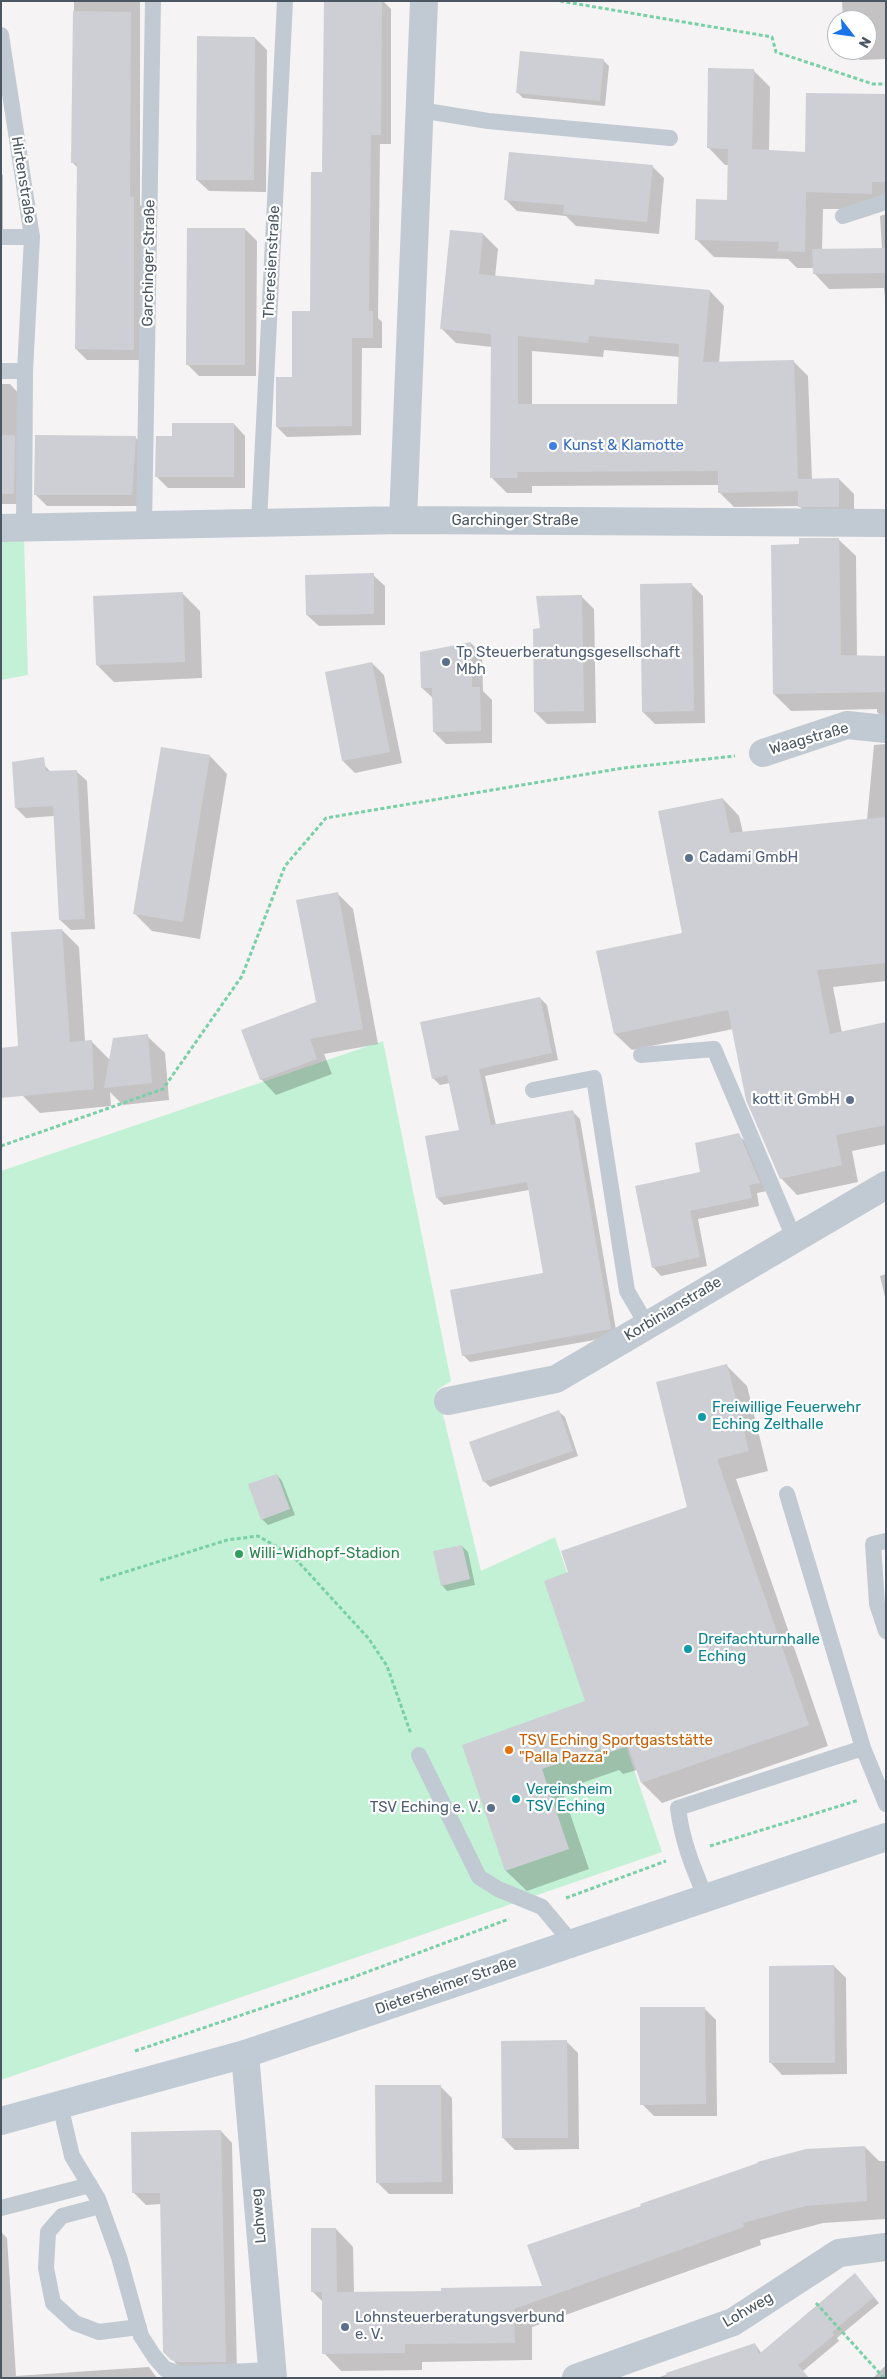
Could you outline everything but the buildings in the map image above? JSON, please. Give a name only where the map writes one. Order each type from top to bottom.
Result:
[{"type":"street","points":[[402,520],[424,1]]},
{"type":"street","name":"Garchinger Straße","points":[[12,528],[402,520],[886,523]]},
{"type":"street","name":"Waagstraße","points":[[763,752],[847,725],[886,729]]},
{"type":"street","name":"Korbinianstraße","points":[[448,1401],[556,1379],[886,1185]]},
{"type":"street","name":"Dietersheimer Straße","points":[[1,2121],[245,2054],[886,1837]]},
{"type":"street","name":"Lohweg","points":[[245,2054],[272,2374]]},
{"type":"street","name":"Lohweg","points":[[576,2378],[733,2322],[839,2252],[886,2247]]},
{"type":"lane","name":"Garchinger Straße","points":[[144,525],[154,1]]},
{"type":"lane","name":"Theresienstraße","points":[[259,522],[285,1]]},
{"type":"lane","name":"Hirtenstraße","points":[[1,34],[32,237],[25,371],[12,528]]},
{"type":"lane","points":[[420,110],[488,121],[670,138]]},
{"type":"lane","points":[[843,216],[886,202]]},
{"type":"lane","name":"Hirtenstraße","points":[[1,237],[32,237]]},
{"type":"lane","points":[[1,371],[25,371]]},
{"type":"lane","points":[[641,1055],[714,1049],[794,1238]]},
{"type":"lane","points":[[533,1090],[594,1078],[627,1291],[647,1325]]},
{"type":"lane","points":[[787,1494],[863,1748],[883,1798]]},
{"type":"lane","points":[[886,1541],[873,1544],[877,1604],[886,1631]]},
{"type":"lane","points":[[706,1898],[687,1854],[678,1808],[863,1748]]},
{"type":"lane","points":[[419,1755],[479,1877],[498,1889],[542,1907],[572,1943]]},
{"type":"lane","points":[[60,2105],[72,2156],[90,2185],[100,2206],[119,2257],[141,2336],[154,2356],[165,2369],[189,2376],[272,2374]]},
{"type":"lane","points":[[1,2208],[90,2185]]},
{"type":"lane","points":[[100,2206],[62,2216],[48,2232],[46,2268],[53,2303],[75,2323],[99,2332],[139,2327]]},
{"type":"path","points":[[560,1],[772,37],[776,52],[873,84],[886,84]]},
{"type":"path","points":[[1,1146],[163,1089],[242,976],[285,866],[326,818],[623,768],[763,752]]},
{"type":"path","points":[[100,1580],[227,1540],[258,1536],[293,1556],[369,1640],[387,1666],[419,1755]]},
{"type":"path","points":[[134,2051],[351,1978],[687,1854],[883,1798]]},
{"type":"path","points":[[796,2281],[884,2378]]},
{"type":"green space","points":[[1,539],[24,539],[28,675],[1,680]]},
{"type":"green space","name":"Willi-Widhopf-Stadion","points":[[383,1041],[451,1381],[437,1390],[481,1571],[555,1537],[662,1852],[1,2080],[1,1171]]},
{"type":"place","name":"Kunst & Klamotte","points":[[553,446]]},
{"type":"place","name":"Tp Steuerberatungsgesellschaft Mbh","points":[[446,662]]},
{"type":"place","name":"Cadami GmbH","points":[[689,858]]},
{"type":"place","name":"kott it GmbH","points":[[850,1100]]},
{"type":"place","name":"Freiwillige Feuerwehr Eching Zelthalle","points":[[702,1417]]},
{"type":"place","name":"Willi-Widhopf-Stadion","points":[[239,1554]]},
{"type":"place","name":"Dreifachturnhalle Eching","points":[[688,1649]]},
{"type":"place","name":"TSV Eching Sportgaststätte \"Palla Pazza\"","points":[[509,1750]]},
{"type":"place","name":"Vereinsheim TSV Eching","points":[[516,1799]]},
{"type":"place","name":"TSV Eching e. V.","points":[[491,1808]]},
{"type":"place","name":"Lohnsteuerberatungsverbund e. V.","points":[[345,2327]]}]
